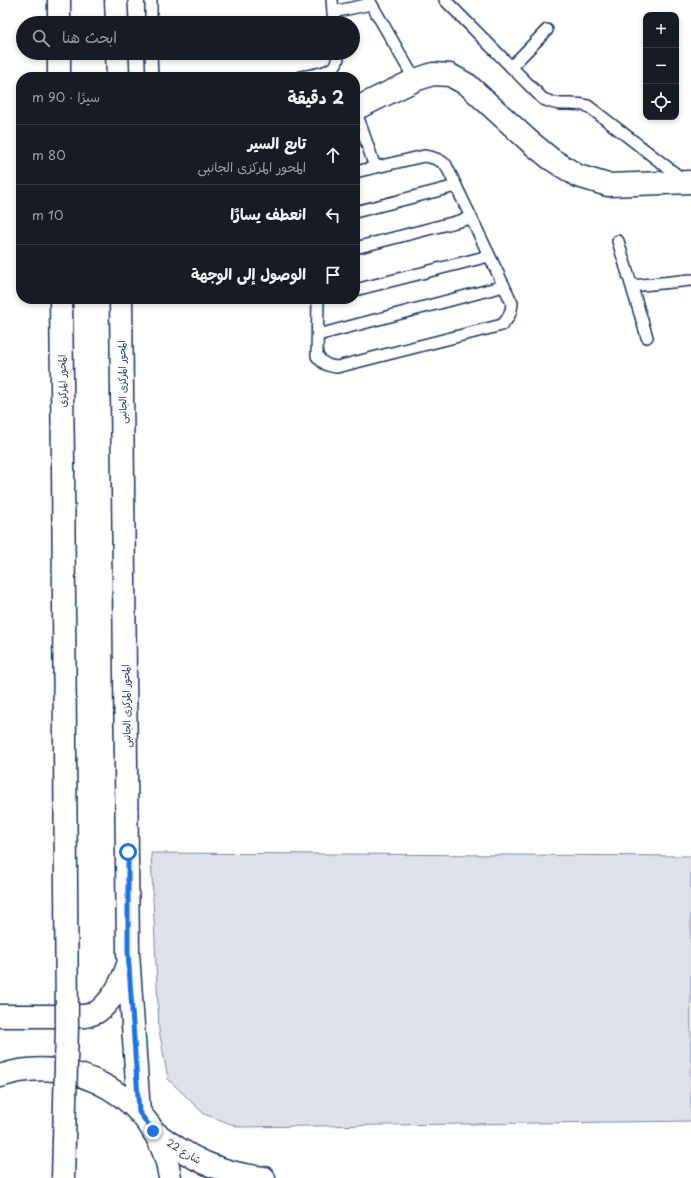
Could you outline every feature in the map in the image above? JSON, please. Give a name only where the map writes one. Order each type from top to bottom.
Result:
[{"type":"main road","points":[[58,0],[59,16]]},
{"type":"main road","points":[[116,0],[117,16]]},
{"type":"main road","points":[[59,60],[59,72]]},
{"type":"main road","points":[[117,60],[118,72]]},
{"type":"main road","points":[[360,107],[415,80],[434,74],[450,75],[468,85],[529,141],[551,159],[578,176],[608,185],[640,185],[688,181]]},
{"type":"main road","name":"المحور المركزى","points":[[61,304],[67,1026],[63,1178]]},
{"type":"main road","name":"المحور المركزى الجانبى","points":[[121,304],[128,963],[139,1112]]},
{"type":"main road","points":[[0,1016],[85,1016],[97,1012],[118,989],[128,963]]},
{"type":"main road","points":[[0,1076],[10,1072],[34,1069],[57,1069],[80,1074],[102,1083],[122,1096],[139,1112],[153,1131],[162,1150],[169,1170],[170,1178]]},
{"type":"main road","name":"شارع 22","points":[[153,1131],[182,1151],[214,1167],[242,1175],[264,1178]]},
{"type":"lane","points":[[151,0],[151,16]]},
{"type":"lane","points":[[332,0],[333,16]]},
{"type":"lane","points":[[445,0],[543,98],[552,103],[578,103],[595,110],[688,181]]},
{"type":"lane","points":[[333,12],[370,2],[415,80]]},
{"type":"lane","points":[[511,66],[547,30]]},
{"type":"lane","points":[[152,60],[152,72]]},
{"type":"lane","points":[[322,72],[334,68],[337,60]]},
{"type":"lane","points":[[360,124],[375,167]]},
{"type":"lane","points":[[319,304],[318,356],[322,362],[329,366],[337,367],[502,325],[508,319],[512,311],[512,303],[446,165],[432,156],[424,156],[360,171]]},
{"type":"lane","points":[[360,211],[456,186]]},
{"type":"lane","points":[[360,247],[472,218]]},
{"type":"lane","points":[[618,241],[647,337]]},
{"type":"lane","points":[[360,289],[490,256]]},
{"type":"lane","points":[[632,286],[691,280]]},
{"type":"lane","points":[[318,335],[504,286]]},
{"type":"shaded area","points":[[151,853],[691,856],[691,1121],[239,1127],[204,1114],[168,1079],[159,1030]]},
{"type":"route","points":[[128,852],[128,952],[139,1112],[153,1131]]}]
